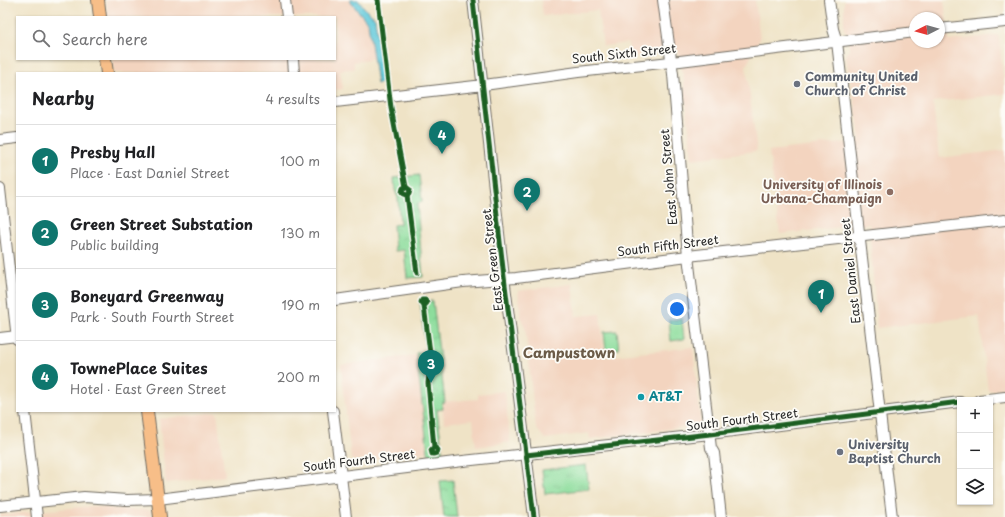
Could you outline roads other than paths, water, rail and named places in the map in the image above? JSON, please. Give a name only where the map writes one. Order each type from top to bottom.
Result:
[{"type":"main road","points":[[98,0],[100,16]]},
{"type":"main road","points":[[105,60],[107,72]]},
{"type":"main road","points":[[147,412],[160,517]]},
{"type":"street","points":[[285,0],[287,16]]},
{"type":"street","name":"East Green Street","points":[[473,0],[484,85],[504,279],[534,517]]},
{"type":"street","name":"East John Street","points":[[663,0],[672,62],[688,256],[711,448],[714,453],[721,517]]},
{"type":"street","name":"East Daniel Street","points":[[829,0],[833,29],[838,42],[892,517]]},
{"type":"street","points":[[945,28],[1005,22]]},
{"type":"street","name":"South Sixth Street","points":[[336,102],[909,33]]},
{"type":"street","points":[[292,60],[294,72]]},
{"type":"street","points":[[0,140],[16,138]]},
{"type":"street","points":[[0,189],[16,327]]},
{"type":"street","name":"South Fifth Street","points":[[336,300],[450,284],[504,279],[688,256],[1005,220]]},
{"type":"street","points":[[0,338],[16,336]]},
{"type":"street","points":[[993,398],[1005,397]]},
{"type":"street","name":"South Fourth Street","points":[[0,506],[84,497],[127,500],[158,499],[710,434],[957,402]]},
{"type":"street","points":[[25,412],[37,517]]},
{"type":"street","points":[[333,412],[346,517]]},
{"type":"water","points":[[349,0],[358,0],[375,18],[384,83],[377,84],[368,23]]},
{"type":"place","name":"Community United Church of Christ","points":[[797,84]]},
{"type":"place","name":"TownePlace Suites","points":[[442,154]]},
{"type":"place","name":"University of Illinois Urbana-Champaign","points":[[890,192]]},
{"type":"place","name":"Green Street Substation","points":[[527,211]]},
{"type":"place","name":"Presby Hall","points":[[821,313]]},
{"type":"place","name":"Boneyard Greenway","points":[[431,383]]},
{"type":"place","name":"AT&T","points":[[641,397]]},
{"type":"place","name":"University Baptist Church","points":[[840,452]]},
{"type":"district","name":"Campustown","points":[[569,353]]}]
